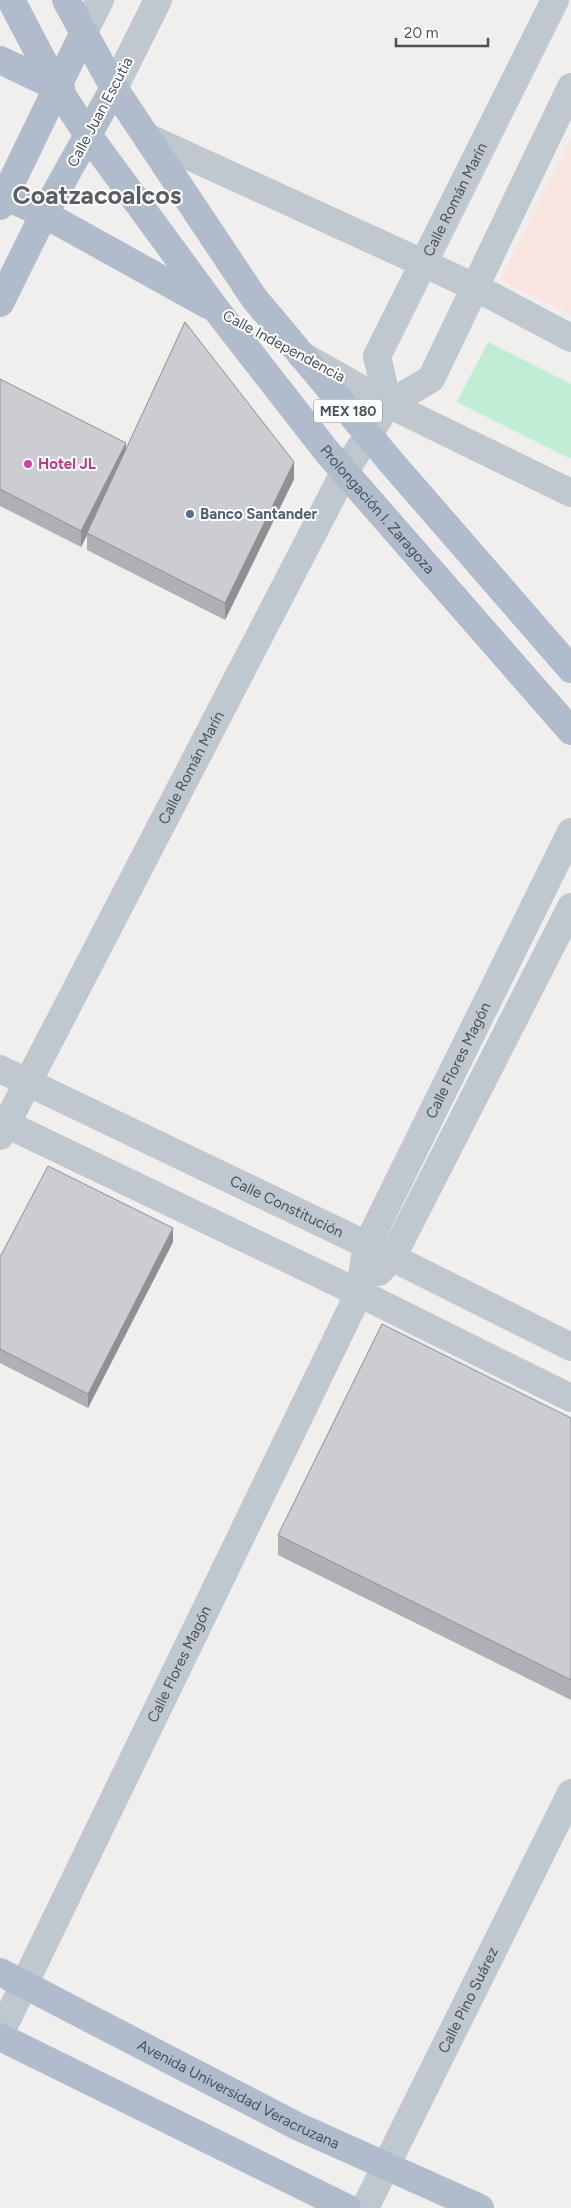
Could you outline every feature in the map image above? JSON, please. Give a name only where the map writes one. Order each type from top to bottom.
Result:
[{"type":"main road","name":"MEX 180","points":[[11,0],[56,86],[88,135]]},
{"type":"main road","name":"MEX 180","points":[[66,0],[114,88],[254,298],[368,435],[571,669]]},
{"type":"main road","points":[[2,199],[84,32]]},
{"type":"main road","points":[[0,60],[56,86],[147,137]]},
{"type":"main road","name":"Calle Juan Escutia","points":[[0,303],[44,214],[114,88]]},
{"type":"main road","name":"Prolongación I. Zaragoza","points":[[88,135],[214,308],[345,472],[571,731]]},
{"type":"main road","name":"Calle Independencia","points":[[2,199],[44,214],[302,355]]},
{"type":"main road","name":"Avenida Universidad Veracruzana","points":[[0,1972],[297,2126],[480,2208]]},
{"type":"main road","points":[[0,2035],[347,2208]]},
{"type":"street","points":[[84,32],[100,0]]},
{"type":"street","name":"Calle Juan Escutia","points":[[114,88],[158,0]]},
{"type":"street","name":"Calle Román Marín","points":[[388,404],[377,356],[422,262],[554,0]]},
{"type":"street","name":"Calle Román Marín","points":[[2,1127],[345,472],[388,404],[431,378],[571,87]]},
{"type":"street","points":[[147,137],[475,287],[571,338]]},
{"type":"street","name":"Calle Independencia","points":[[302,355],[388,404],[571,493]]},
{"type":"street","name":"Calle Flores Magón","points":[[0,2035],[359,1293],[367,1245],[571,832]]},
{"type":"street","name":"Calle Flores Magón","points":[[359,1293],[392,1258],[571,907]]},
{"type":"street","name":"Calle Constitución","points":[[0,1069],[367,1245],[571,1347]]},
{"type":"street","points":[[2,1127],[359,1293],[571,1398]]},
{"type":"street","name":"Calle Pino Suárez","points":[[366,2208],[571,1793]]},
{"type":"shaded area","points":[[571,139],[571,315],[500,280]]},
{"type":"green space","points":[[488,342],[571,384],[571,459],[457,402]]},
{"type":"building","name":"Banco Santander","points":[[185,322],[294,462],[225,603],[87,533]]},
{"type":"building","points":[[0,379],[126,443],[81,531],[0,489]]},
{"type":"building","points":[[48,1166],[173,1228],[88,1394],[0,1349],[0,1257]]},
{"type":"building","points":[[382,1324],[571,1418],[571,1680],[278,1535]]},
{"type":"place","name":"Hotel JL","points":[[28,464]]},
{"type":"place","name":"Banco Santander","points":[[190,514]]},
{"type":"district","name":"Coatzacoalcos","points":[[97,195]]}]
